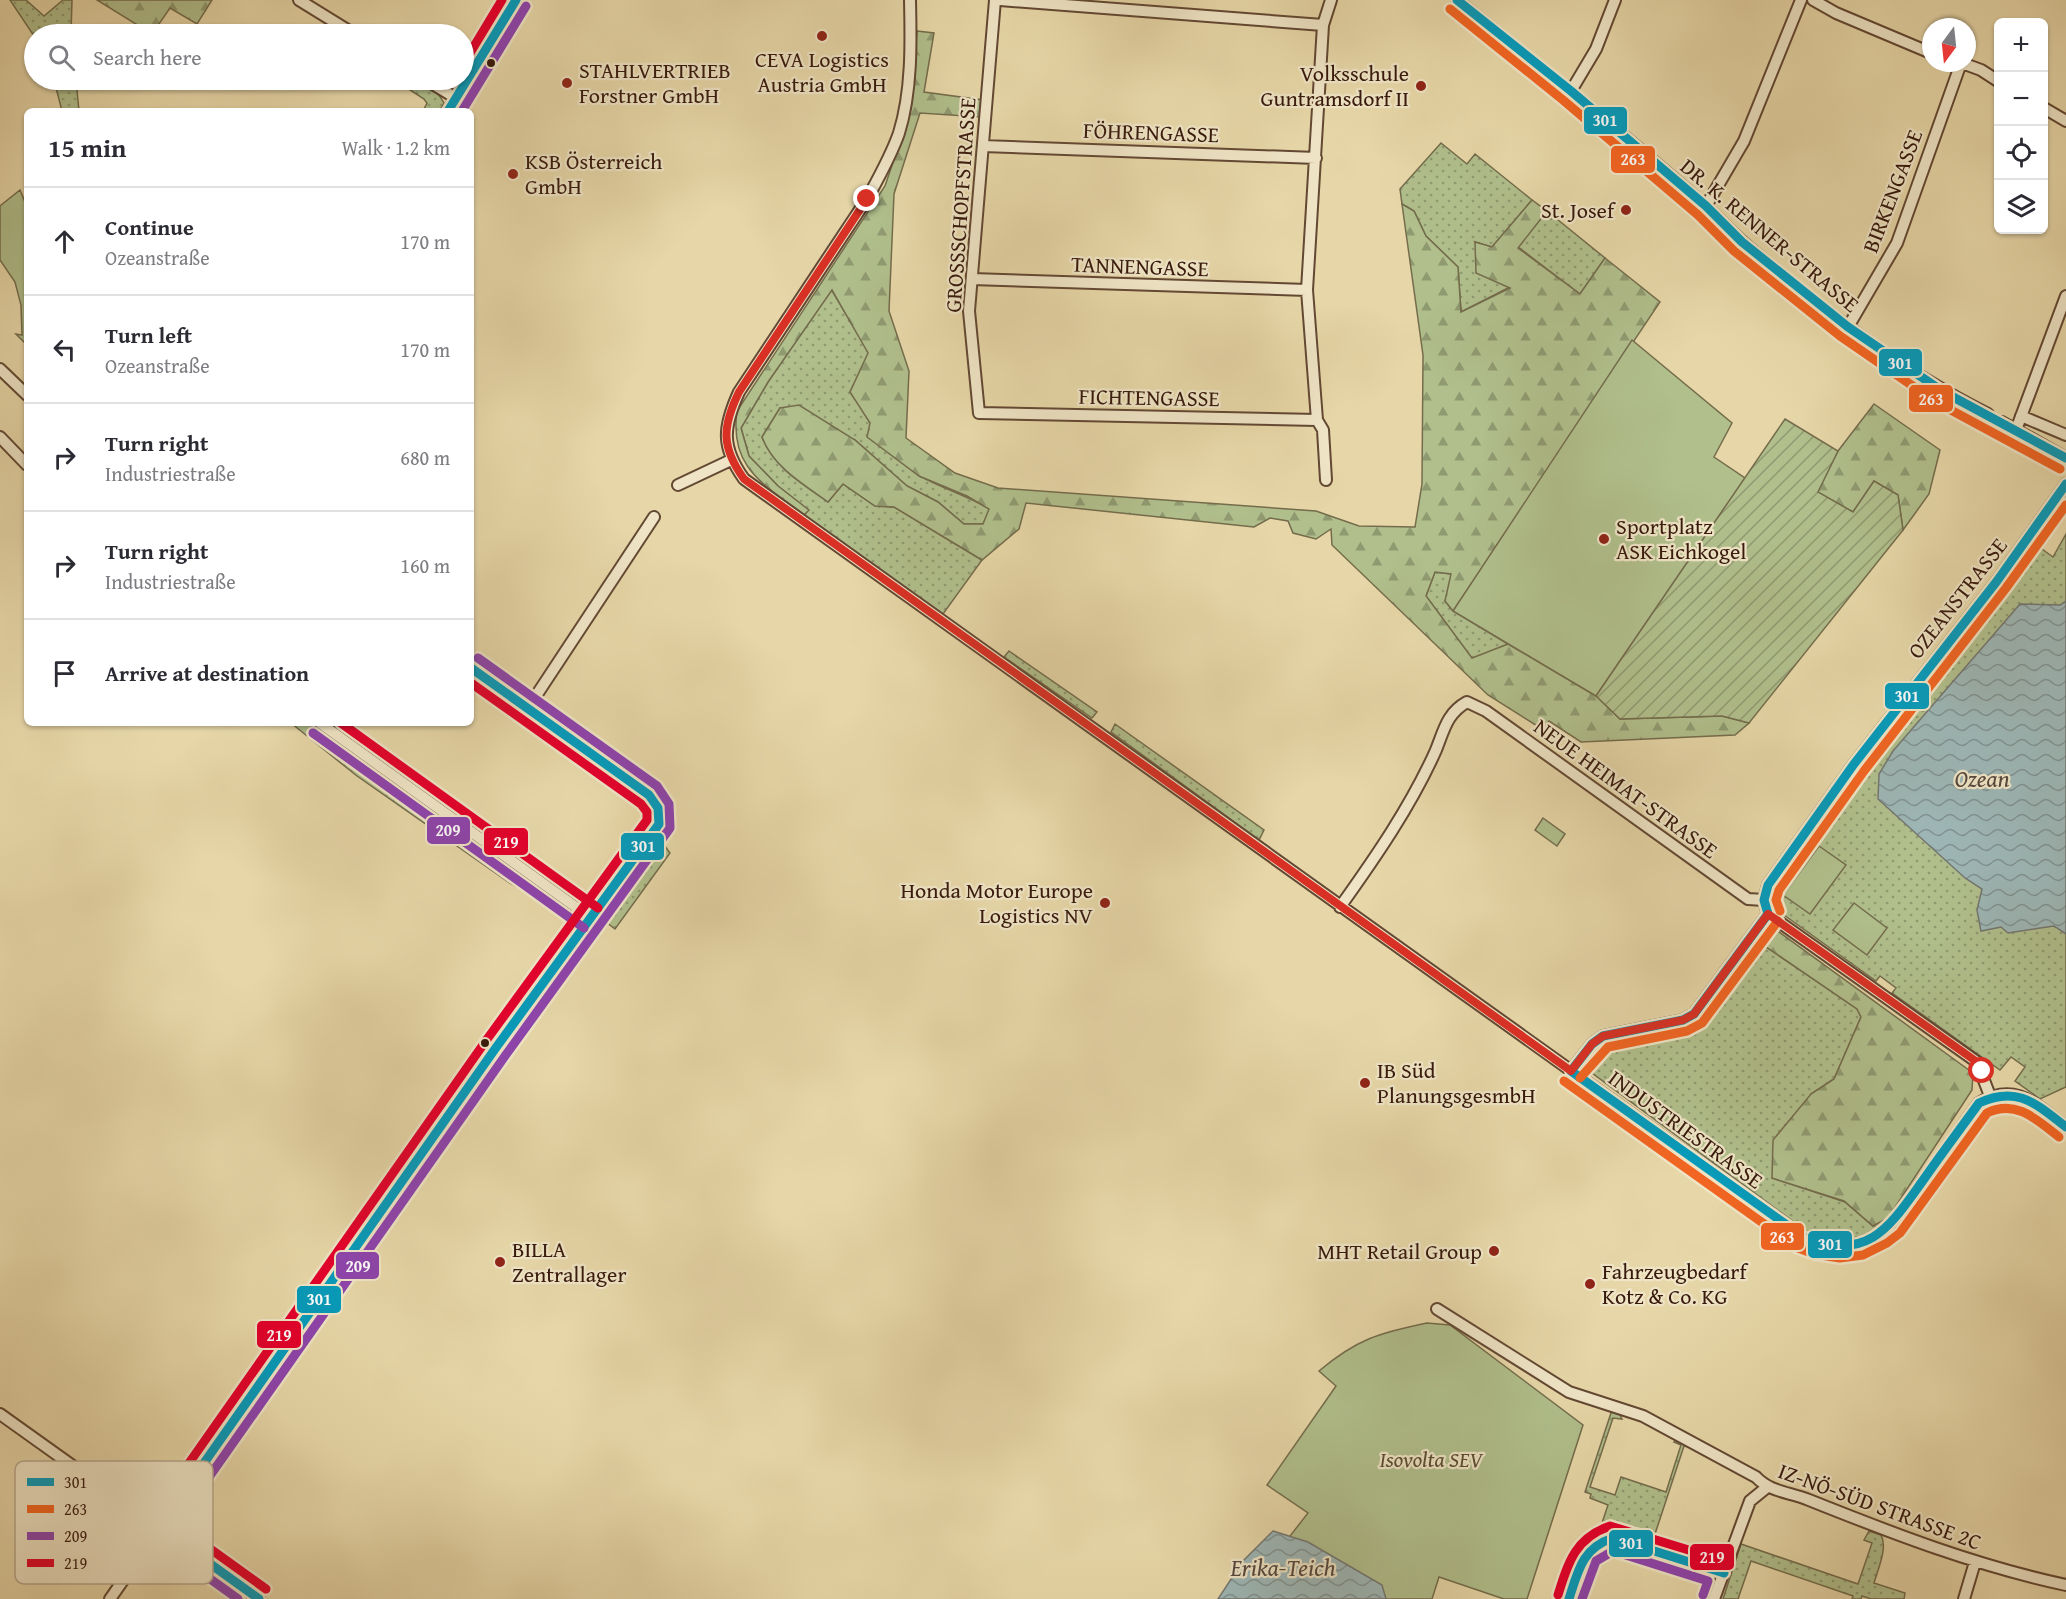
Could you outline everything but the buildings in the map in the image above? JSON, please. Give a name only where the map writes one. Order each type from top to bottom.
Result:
[{"type":"street","points":[[299,0],[338,24]]},
{"type":"street","points":[[474,69],[516,0]]},
{"type":"street","points":[[678,485],[730,460],[726,439],[728,415],[739,392],[867,199],[899,132],[905,105],[910,53],[910,0]]},
{"type":"street","name":"GROSSSCHOPFSTRASSE","points":[[979,413],[969,311],[995,0]]},
{"type":"street","points":[[1000,0],[1323,25]]},
{"type":"street","points":[[1326,480],[1323,430],[1317,420],[1307,290],[1323,25],[1331,0]]},
{"type":"street","name":"DR. K. RENNER-STRASSE","points":[[1456,0],[1571,91],[1706,206],[1742,242],[1848,327],[1942,391],[1988,414]]},
{"type":"street","points":[[1571,91],[1596,49],[1615,0]]},
{"type":"street","points":[[1706,206],[1744,141],[1801,0]]},
{"type":"street","points":[[1813,0],[1836,13],[1922,49]]},
{"type":"street","points":[[1976,68],[1994,78]]},
{"type":"street","name":"BIRKENGASSE","points":[[1848,327],[1897,243],[1958,72]]},
{"type":"street","points":[[443,90],[456,98]]},
{"type":"street","points":[[450,108],[461,90]]},
{"type":"street","points":[[2048,111],[2066,121]]},
{"type":"street","name":"FÖHRENGASSE","points":[[983,146],[1316,158]]},
{"type":"street","name":"TANNENGASSE","points":[[972,279],[1244,290],[1307,290]]},
{"type":"street","points":[[2016,430],[2066,296]]},
{"type":"street","points":[[0,369],[24,392]]},
{"type":"street","name":"FICHTENGASSE","points":[[979,413],[1317,420]]},
{"type":"street","points":[[2021,416],[2066,435]]},
{"type":"street","points":[[2002,422],[2066,458]]},
{"type":"street","points":[[0,437],[24,462]]},
{"type":"street","name":"INDUSTRIESTRASSE","points":[[730,460],[744,479],[821,536],[1805,1238],[1822,1246],[1842,1248],[1867,1242],[1890,1226],[1979,1103],[1990,1096]]},
{"type":"street","name":"OZEANSTRASSE","points":[[1764,900],[1768,885],[1854,764],[1997,581],[2066,484]]},
{"type":"street","points":[[528,708],[654,517]]},
{"type":"street","points":[[205,1461],[495,1049],[659,824],[661,814],[657,803],[649,795],[474,670]]},
{"type":"street","name":"NEUE HEIMAT-STRASSE","points":[[1340,907],[1372,862],[1409,800],[1432,758],[1453,709],[1467,702],[1486,711],[1748,899],[1764,900]]},
{"type":"street","points":[[324,726],[591,918]]},
{"type":"street","points":[[1764,900],[1768,914],[1977,1062],[1990,1096],[2004,1092],[2021,1095],[2066,1127]]},
{"type":"street","points":[[1571,1071],[1592,1044],[1603,1036],[1683,1020],[1694,1014],[1768,914]]},
{"type":"street","name":"IZ-NÖ-SÜD STRASSE 2C","points":[[1437,1309],[1569,1392],[1643,1416],[1756,1477],[1766,1488],[1792,1493],[1892,1533],[1975,1562],[2066,1585]]},
{"type":"street","points":[[0,1414],[66,1461]]},
{"type":"street","points":[[1714,1599],[1750,1502],[1766,1488]]},
{"type":"street","points":[[1569,1599],[1584,1555],[1597,1542],[1613,1538],[1724,1573]]},
{"type":"street","points":[[1964,1599],[1975,1562]]},
{"type":"street","points":[[213,1566],[259,1599]]},
{"type":"street","points":[[110,1599],[120,1584]]},
{"type":"green space","points":[[10,0],[26,0],[44,16],[63,0],[72,0],[71,24],[26,24]]},
{"type":"green space","points":[[97,0],[212,0],[197,24],[170,8],[159,24],[136,24]]},
{"type":"green space","points":[[917,31],[934,33],[924,92],[983,100],[981,117],[920,113],[894,194],[889,311],[909,371],[906,438],[955,473],[998,488],[1316,511],[1359,526],[1415,527],[1422,484],[1423,355],[1402,204],[1414,211],[1426,236],[1458,267],[1461,312],[1510,288],[1476,273],[1475,242],[1492,247],[1532,200],[1547,211],[1518,248],[1580,294],[1605,258],[1660,302],[1453,611],[1445,601],[1451,574],[1435,572],[1426,596],[1472,658],[1508,644],[1596,696],[1620,719],[1722,716],[1749,723],[1735,735],[1581,742],[1549,721],[1542,729],[1488,695],[1332,545],[1331,529],[1316,539],[1293,533],[1288,521],[1270,518],[1254,527],[1026,503],[1019,529],[982,560],[894,507],[875,506],[843,484],[828,502],[790,474],[767,448],[762,437],[780,408],[799,405],[855,440],[907,486],[938,502],[964,524],[983,524],[989,509],[967,496],[919,476],[867,437],[870,423],[850,392],[868,353],[832,290],[768,382],[741,428],[749,456],[778,486],[809,510],[804,515],[763,484],[752,473],[738,447],[737,411],[885,186],[911,109]]},
{"type":"green space","points":[[57,90],[77,90],[79,108],[61,108]]},
{"type":"green space","points":[[410,90],[434,90],[444,103],[442,108],[424,108],[427,103]]},
{"type":"green space","points":[[1441,143],[1467,164],[1475,154],[1532,200],[1492,247],[1475,242],[1510,287],[1461,312],[1458,267],[1426,236],[1414,211],[1402,204],[1400,189]]},
{"type":"green space","points":[[20,190],[24,200],[24,342],[16,334],[22,335],[21,305],[15,282],[0,260],[0,206]]},
{"type":"green space","points":[[1547,211],[1605,258],[1580,294],[1518,247]]},
{"type":"green space","points":[[831,289],[869,353],[850,392],[864,412],[894,451],[914,471],[990,509],[983,524],[964,524],[938,502],[907,486],[855,440],[780,408],[762,437],[767,448],[781,466],[828,502],[843,484],[875,506],[894,507],[982,560],[943,614],[804,515],[808,510],[778,486],[749,456],[741,428],[768,382]]},
{"type":"green space","points":[[1632,340],[1732,423],[1714,457],[1745,478],[1596,696],[1453,611]]},
{"type":"green space","points":[[1874,404],[1940,450],[1929,494],[1903,530],[1898,495],[1874,481],[1853,512],[1817,492],[1838,451]]},
{"type":"green space","points":[[1785,419],[1838,451],[1818,492],[1853,512],[1874,481],[1898,495],[1903,530],[1749,723],[1722,716],[1620,719],[1596,696]]},
{"type":"green space","points":[[2066,534],[2066,1087],[2040,1099],[2015,1081],[2025,1067],[2011,1057],[2000,1070],[1892,993],[1896,988],[1880,976],[1876,981],[1784,915],[1774,900],[1791,864],[1812,835],[1840,804],[1837,800],[2035,544],[2053,557]]},
{"type":"green space","points":[[1435,572],[1452,574],[1445,601],[1453,611],[1508,644],[1472,659],[1426,596]]},
{"type":"green space","points":[[1009,651],[1097,712],[1092,718],[1004,657]]},
{"type":"green space","points":[[474,677],[639,795],[652,809],[650,811],[474,685]]},
{"type":"green space","points":[[1115,724],[1264,830],[1259,840],[1111,732]]},
{"type":"green space","points":[[295,726],[310,726],[572,912],[563,913],[510,883],[357,776]]},
{"type":"green space","points":[[1543,818],[1565,834],[1557,846],[1535,830]]},
{"type":"green space","points":[[656,842],[664,845],[670,853],[615,929],[601,918]]},
{"type":"green space","points":[[1819,846],[1846,865],[1810,914],[1783,895]]},
{"type":"green space","points":[[1854,903],[1887,928],[1867,955],[1833,930]]},
{"type":"green space","points":[[1768,924],[1973,1073],[1972,1090],[1888,1218],[1873,1226],[1844,1201],[1772,1178],[1773,1140],[1811,1094],[1834,1079],[1861,1017],[1857,1009],[1756,940]]},
{"type":"green space","points":[[1756,940],[1857,1009],[1861,1017],[1834,1079],[1811,1094],[1772,1178],[1845,1202],[1873,1226],[1888,1218],[1879,1227],[1861,1237],[1840,1240],[1807,1232],[1588,1070],[1590,1057],[1597,1048],[1610,1041],[1672,1030],[1694,1021],[1714,1001]]},
{"type":"green space","name":"Isovolta SEV","points":[[1427,1323],[1450,1325],[1583,1425],[1527,1599],[1504,1599],[1439,1577],[1432,1599],[1241,1599],[1308,1513],[1267,1485],[1336,1386],[1319,1371],[1357,1344],[1395,1330]]},
{"type":"green space","points":[[1614,1410],[1618,1411],[1622,1419],[1613,1418],[1590,1487],[1615,1495],[1621,1477],[1666,1492],[1681,1445],[1674,1442],[1678,1439],[1690,1445],[1690,1447],[1684,1446],[1654,1537],[1686,1548],[1680,1554],[1641,1539],[1613,1534],[1600,1535],[1588,1541],[1579,1552],[1575,1550],[1584,1538],[1600,1529],[1608,1505],[1590,1498],[1591,1494],[1585,1492],[1611,1413]]},
{"type":"green space","points":[[1869,1531],[1881,1535],[1883,1540],[1882,1558],[1874,1583],[1905,1593],[1904,1599],[1871,1599],[1862,1596],[1861,1599],[1852,1599],[1853,1596],[1751,1561],[1738,1599],[1723,1599],[1741,1544],[1858,1584],[1872,1543],[1864,1540]]},
{"type":"water","name":"Ozean","points":[[2066,601],[2066,934],[2054,926],[2008,933],[2001,927],[1981,931],[1977,910],[1982,889],[1965,878],[1878,799],[1879,774],[1893,751],[2020,604],[2060,605]]},
{"type":"water","name":"Erika-Teich","points":[[1273,1531],[1308,1542],[1382,1585],[1386,1599],[1218,1599],[1243,1561]]},
{"type":"transit line","name":"219","points":[[474,46],[502,0]]},
{"type":"transit line","name":"301","points":[[474,69],[516,0]]},
{"type":"transit line","name":"301","points":[[1457,0],[1571,91],[1706,206],[1742,242],[1848,327],[1942,391],[2066,458]]},
{"type":"transit line","name":"209","points":[[464,108],[526,6]]},
{"type":"transit line","name":"263","points":[[1450,9],[1563,100],[1698,215],[1734,251],[1840,336],[1936,402],[2060,469]]},
{"type":"transit line","name":"301","points":[[450,108],[461,90]]},
{"type":"transit line","name":"301","points":[[1768,914],[1764,900],[1768,885],[1854,764],[1997,581],[2066,484]]},
{"type":"transit line","name":"263","points":[[1780,911],[1776,900],[1779,890],[1864,771],[2006,588],[2066,505]]},
{"type":"transit line","name":"209","points":[[213,1471],[505,1056],[670,828],[669,804],[657,786],[478,658]]},
{"type":"transit line","name":"301","points":[[205,1461],[495,1049],[659,824],[658,808],[649,795],[474,670]]},
{"type":"transit line","name":"219","points":[[190,1461],[485,1042],[647,820],[647,812],[641,804],[474,685]]},
{"type":"transit line","name":"219","points":[[345,726],[598,908]]},
{"type":"transit line","name":"209","points":[[313,733],[584,928]]},
{"type":"transit line","name":"301","points":[[1571,1071],[1592,1044],[1603,1036],[1683,1020],[1694,1014],[1768,914]]},
{"type":"transit line","name":"263","points":[[1580,1078],[1608,1047],[1687,1031],[1702,1023],[1778,921]]},
{"type":"transit line","name":"301","points":[[1571,1071],[1805,1238],[1827,1244],[1846,1246],[1862,1242],[1889,1225],[1979,1103],[2005,1096],[2016,1097],[2036,1105],[2066,1127]]},
{"type":"transit line","name":"263","points":[[1564,1081],[1798,1248],[1814,1254],[1840,1258],[1863,1255],[1887,1243],[1900,1233],[1987,1113],[1997,1109],[2016,1110],[2034,1118],[2059,1137]]},
{"type":"transit line","name":"219","points":[[1558,1595],[1565,1572],[1581,1545],[1598,1531],[1610,1526],[1728,1562]]},
{"type":"transit line","name":"301","points":[[1569,1599],[1579,1570],[1588,1554],[1603,1542],[1613,1538],[1724,1573]]},
{"type":"transit line","name":"219","points":[[213,1551],[266,1589]]},
{"type":"transit line","name":"209","points":[[1582,1599],[1596,1561],[1613,1551],[1708,1581],[1703,1595]]},
{"type":"transit line","name":"301","points":[[213,1566],[259,1599]]},
{"type":"transit line","name":"209","points":[[213,1581],[238,1599]]},
{"type":"place","name":"CEVA Logistics Austria GmbH","points":[[822,36]]},
{"type":"place","name":"STAHLVERTRIEB Forstner GmbH","points":[[567,83]]},
{"type":"place","name":"Volksschule Guntramsdorf II","points":[[1421,86]]},
{"type":"place","name":"KSB Österreich GmbH","points":[[513,174]]},
{"type":"place","name":"St. Josef","points":[[1626,210]]},
{"type":"place","name":"Sportplatz ASK Eichkogel","points":[[1604,539]]},
{"type":"place","name":"Honda Motor Europe Logistics NV","points":[[1105,903]]},
{"type":"place","name":"IB Süd PlanungsgesmbH","points":[[1365,1083]]},
{"type":"place","name":"MHT Retail Group","points":[[1494,1251]]},
{"type":"place","name":"BILLA Zentrallager","points":[[500,1262]]},
{"type":"place","name":"Fahrzeugbedarf Kotz & Co. KG","points":[[1590,1284]]},
{"type":"route","points":[[867,199],[739,392],[728,415],[726,439],[730,460],[744,479],[1571,1071],[1592,1044],[1603,1036],[1683,1020],[1694,1014],[1768,914],[1977,1062],[1982,1071]]}]
